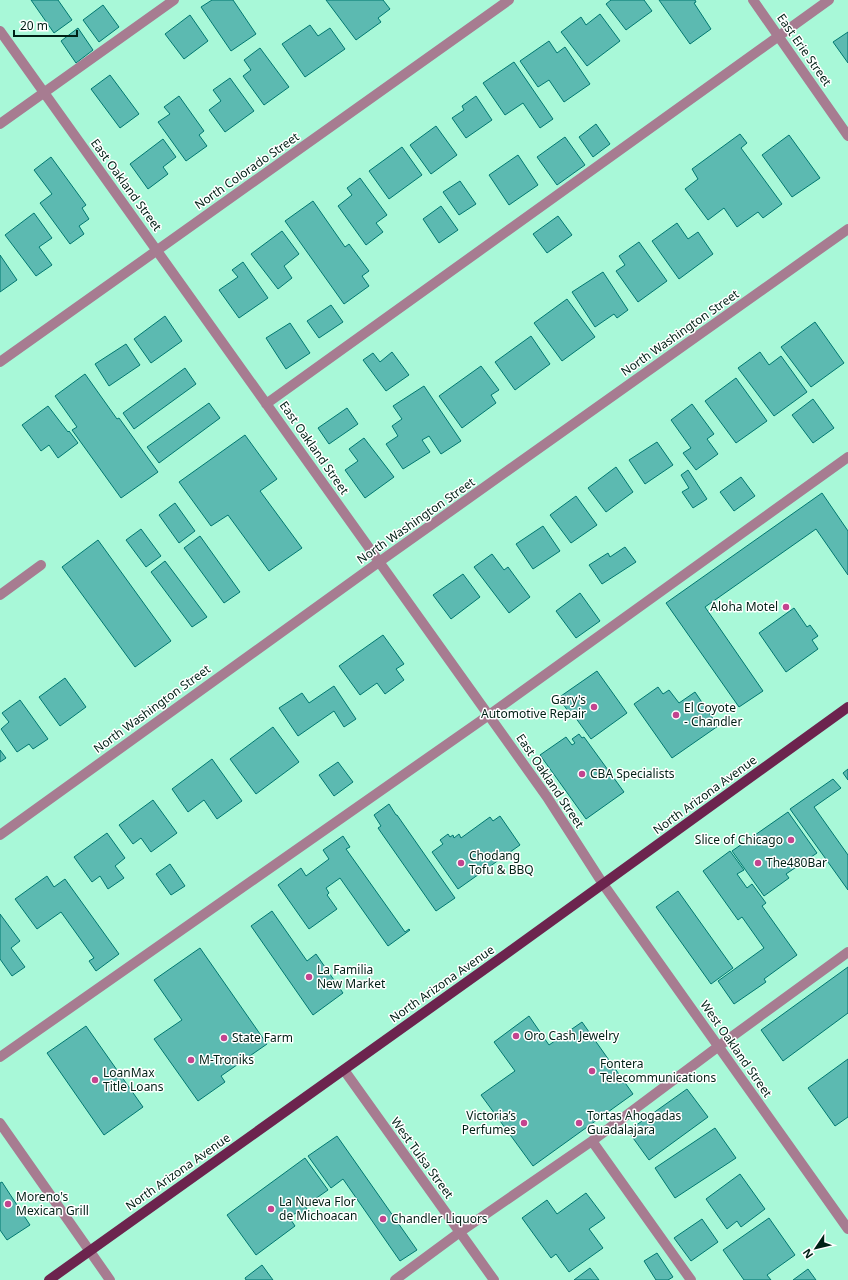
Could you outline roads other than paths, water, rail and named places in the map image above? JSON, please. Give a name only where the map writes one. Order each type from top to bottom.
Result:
[{"type":"main road","name":"North Arizona Avenue","points":[[49,1280],[344,1070],[848,707]]},
{"type":"street","points":[[0,124],[174,0]]},
{"type":"street","name":"North Colorado Street","points":[[0,362],[509,0]]},
{"type":"street","name":"East Erie Street","points":[[753,0],[848,136]]},
{"type":"street","points":[[266,404],[829,0]]},
{"type":"street","name":"East Oakland Street","points":[[0,31],[547,797],[603,884]]},
{"type":"street","name":"North Washington Street","points":[[0,835],[379,562],[848,229]]},
{"type":"street","points":[[0,1057],[489,715],[848,457]]},
{"type":"street","points":[[0,595],[41,565]]},
{"type":"street","name":"West Oakland Street","points":[[603,884],[848,1229]]},
{"type":"street","points":[[395,1280],[460,1232],[592,1141],[848,952]]},
{"type":"street","name":"West Tulsa Street","points":[[344,1070],[494,1280]]},
{"type":"street","points":[[0,1123],[110,1280]]},
{"type":"street","points":[[592,1141],[692,1280]]},
{"type":"place","name":"Aloha Motel","points":[[786,607]]},
{"type":"place","name":"Gary's Automotive Repair","points":[[594,707]]},
{"type":"place","name":"El Coyote - Chandler","points":[[676,715]]},
{"type":"place","name":"CBA Specialists","points":[[582,774]]},
{"type":"place","name":"Slice of Chicago","points":[[791,840]]},
{"type":"place","name":"Chodang Tofu & BBQ","points":[[461,863]]},
{"type":"place","name":"The480Bar","points":[[758,863]]},
{"type":"place","name":"La Familia New Market","points":[[309,977]]},
{"type":"place","name":"Oro Cash Jewelry","points":[[516,1036]]},
{"type":"place","name":"State Farm","points":[[224,1038]]},
{"type":"place","name":"M-Troniks","points":[[191,1060]]},
{"type":"place","name":"Fontera Telecommunications","points":[[592,1071]]},
{"type":"place","name":"LoanMax Title Loans","points":[[95,1080]]},
{"type":"place","name":"Victoria’s Perfumes","points":[[524,1123]]},
{"type":"place","name":"Tortas Ahogadas Guadalajara","points":[[579,1123]]},
{"type":"place","name":"Moreno's Mexican Grill","points":[[8,1204]]},
{"type":"place","name":"La Nueva Flor de Michoacan","points":[[271,1209]]},
{"type":"place","name":"Chandler Liquors","points":[[383,1219]]}]
